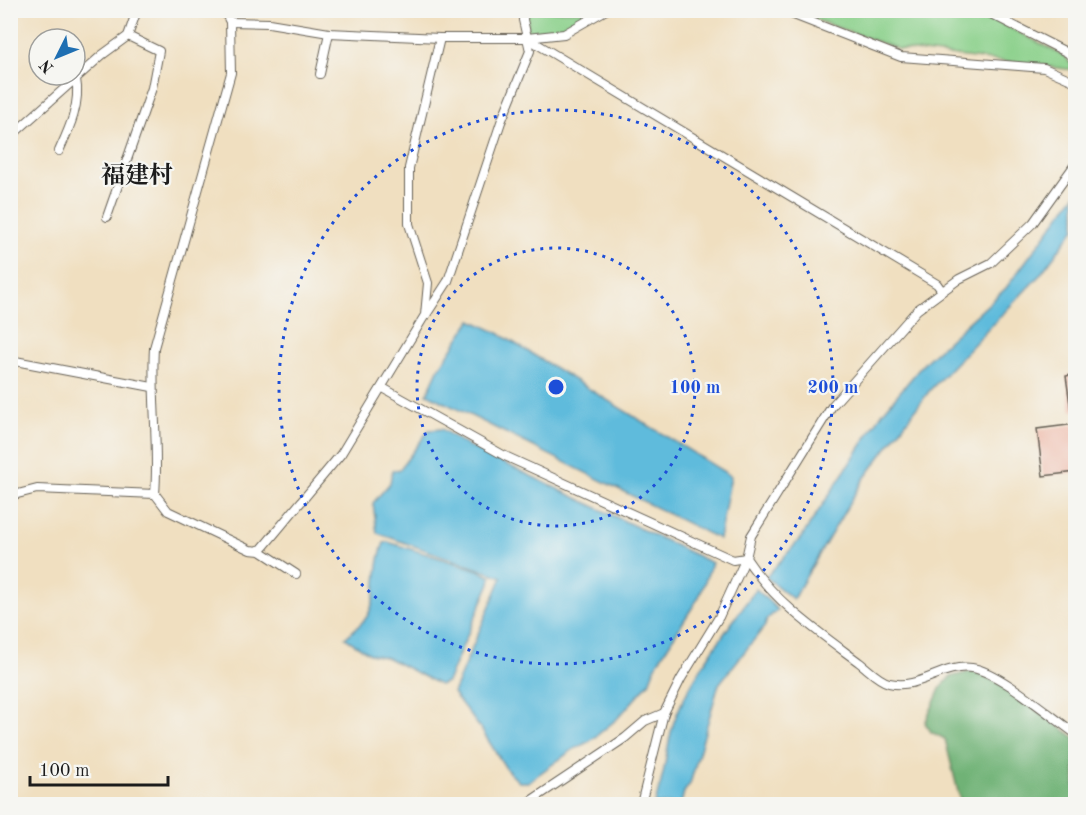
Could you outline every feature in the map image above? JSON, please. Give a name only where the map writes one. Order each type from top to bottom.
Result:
[{"type":"street","points":[[87,70],[129,36],[137,10]]},
{"type":"street","points":[[224,10],[230,22],[231,73],[154,348],[152,387],[157,469],[155,494],[168,511],[250,550],[259,550],[296,574]]},
{"type":"street","points":[[259,550],[341,454],[448,281],[501,122],[530,51],[526,38],[524,10]]},
{"type":"street","points":[[230,22],[269,22],[329,33],[440,38],[526,38],[564,34],[584,25],[606,10]]},
{"type":"street","points":[[781,10],[901,57],[1044,68],[1076,82]]},
{"type":"street","points":[[983,10],[1068,53],[1076,62]]},
{"type":"street","points":[[320,74],[329,33]]},
{"type":"street","points":[[106,217],[152,88],[159,51],[129,36]]},
{"type":"street","points":[[425,315],[428,283],[409,224],[409,168],[440,38]]},
{"type":"street","points":[[526,38],[937,284],[942,291]]},
{"type":"street","points":[[10,137],[67,87]]},
{"type":"street","points":[[59,151],[79,93],[78,87]]},
{"type":"street","points":[[641,804],[664,713],[681,679],[719,618],[746,558],[751,536],[832,406],[917,310],[959,279],[992,262],[1034,223],[1076,163]]},
{"type":"street","points":[[10,360],[152,387]]},
{"type":"street","points":[[383,388],[505,456],[733,560],[746,558]]},
{"type":"street","points":[[10,496],[37,489],[155,494]]},
{"type":"street","points":[[746,558],[759,578],[785,607],[887,683],[917,684],[947,669],[973,668],[1002,682],[1076,734]]},
{"type":"street","points":[[526,804],[625,738],[645,721],[664,713]]},
{"type":"green space","points":[[527,11],[594,11],[557,30],[528,34]]},
{"type":"green space","points":[[791,11],[977,11],[1065,56],[1075,70],[898,49]]},
{"type":"green space","points":[[973,671],[1001,684],[1075,738],[1075,804],[961,804],[945,739],[931,732],[925,723],[940,689],[950,677]]},
{"type":"water","points":[[1075,195],[1075,228],[1040,275],[930,390],[863,480],[793,599],[766,577],[801,538],[883,412],[925,362],[1006,288]]},
{"type":"water","points":[[471,320],[498,333],[731,476],[719,539],[427,394],[438,370]]},
{"type":"water","points":[[442,429],[464,444],[712,563],[699,597],[656,665],[649,683],[617,719],[590,741],[574,749],[528,782],[519,782],[507,770],[481,729],[453,693],[502,577],[377,533],[373,503],[390,483],[392,471],[400,469],[429,430]]},
{"type":"water","points":[[388,542],[478,570],[491,577],[447,682],[440,685],[388,658],[370,654],[345,638],[364,621],[370,610],[381,552],[384,543]]},
{"type":"water","points":[[756,589],[778,610],[767,619],[765,626],[719,684],[690,784],[684,792],[681,804],[654,804],[678,711],[709,656]]},
{"type":"building","points":[[1076,374],[1076,410],[1071,411],[1066,376]]},
{"type":"building","points":[[1076,424],[1076,472],[1043,476],[1037,429]]},
{"type":"district","name":"福建村","points":[[137,175]]}]
